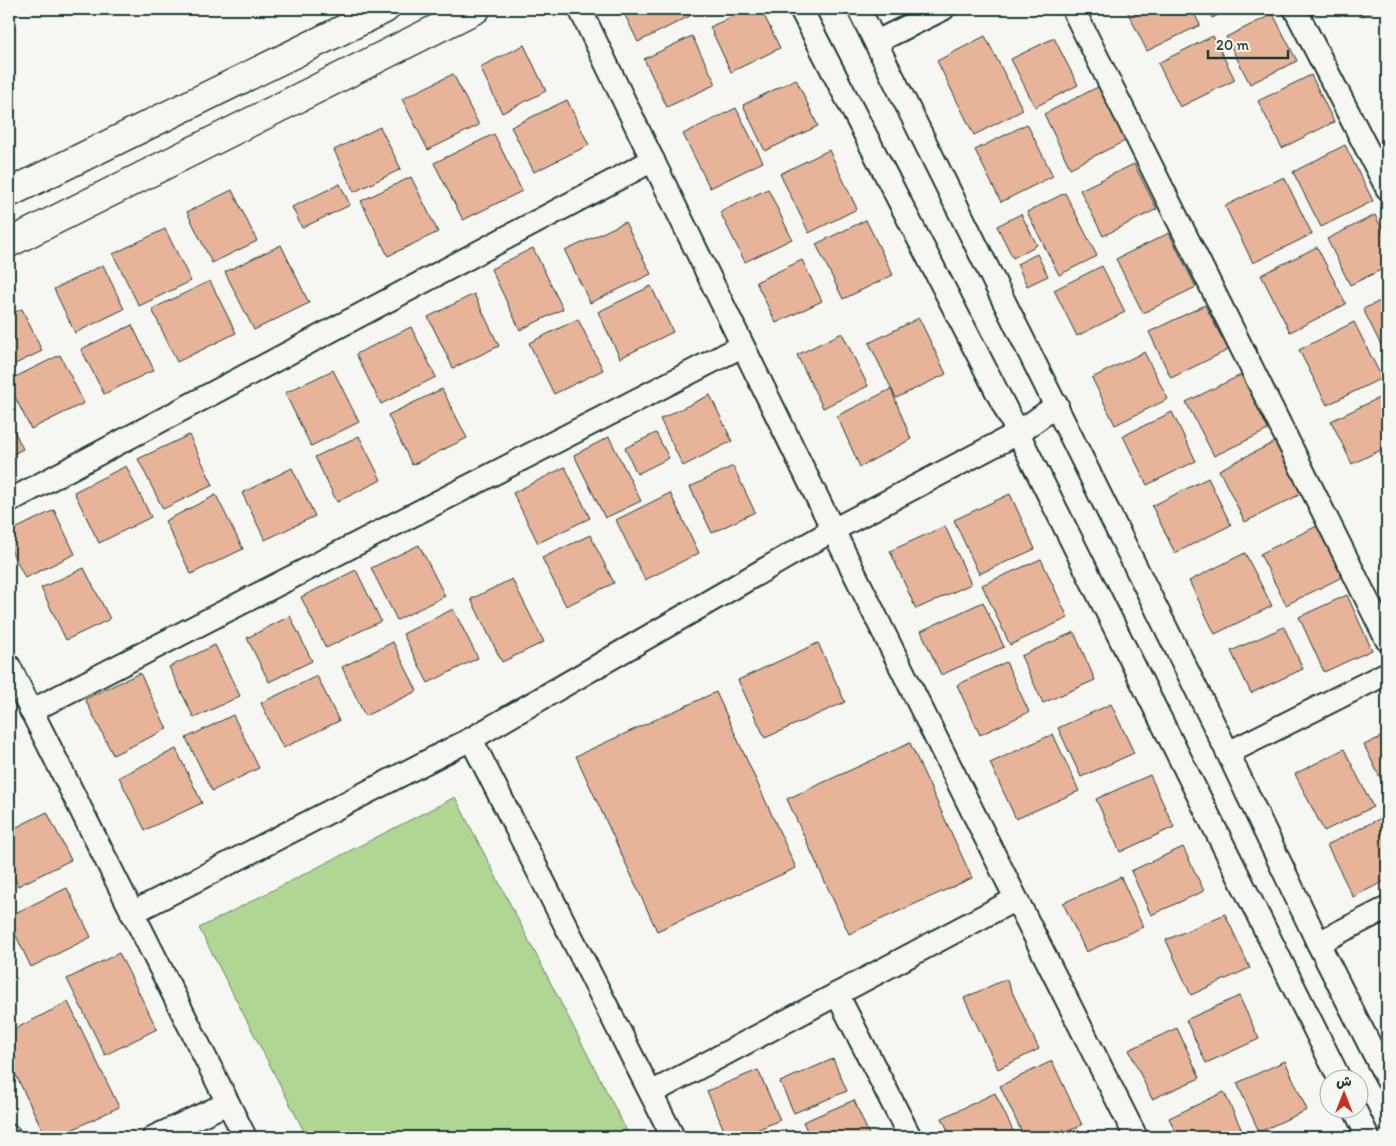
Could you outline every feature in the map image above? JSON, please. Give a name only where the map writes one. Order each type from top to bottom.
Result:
[{"type":"street","points":[[9,193],[344,18],[385,9]]},
{"type":"street","points":[[9,243],[476,9]]},
{"type":"street","points":[[580,9],[742,346],[1136,1137]]},
{"type":"street","points":[[801,9],[1018,433],[1334,1068]]},
{"type":"street","points":[[859,9],[1228,752],[1318,943],[1387,1079]]},
{"type":"street","points":[[876,42],[943,9]]},
{"type":"street","points":[[1073,9],[1387,640]]},
{"type":"street","points":[[1295,9],[1387,188]]},
{"type":"street","points":[[9,500],[653,160]]},
{"type":"street","points":[[31,711],[742,346]]},
{"type":"street","points":[[132,913],[471,739],[833,530],[1018,433],[1056,405]]},
{"type":"street","points":[[9,666],[245,1137]]},
{"type":"street","points":[[1228,752],[1387,673]]},
{"type":"street","points":[[471,739],[674,1137]]},
{"type":"street","points":[[651,1093],[1016,899]]},
{"type":"street","points":[[1318,943],[1387,908]]},
{"type":"street","points":[[838,994],[910,1137]]},
{"type":"street","points":[[154,1137],[228,1103]]},
{"type":"street","points":[[1357,1118],[1361,1135]]},
{"type":"green space","points":[[455,797],[630,1137],[307,1137],[199,928]]},
{"type":"building","points":[[622,9],[687,9],[690,16],[638,42]]},
{"type":"building","points":[[748,9],[761,9],[780,48],[731,72],[710,27]]},
{"type":"building","points":[[1126,9],[1192,9],[1200,25],[1147,51]]},
{"type":"building","points":[[1208,9],[1231,9],[1212,18]]},
{"type":"building","points":[[1356,9],[1378,9],[1360,17]]},
{"type":"building","points":[[1273,14],[1297,61],[1250,84],[1226,37]]},
{"type":"building","points":[[692,36],[716,84],[667,107],[644,59]]},
{"type":"building","points":[[985,36],[1023,110],[974,135],[937,61]]},
{"type":"building","points":[[1213,36],[1235,80],[1180,107],[1158,63]]},
{"type":"building","points":[[1054,38],[1078,85],[1035,107],[1011,59]]},
{"type":"building","points":[[524,45],[546,91],[502,113],[480,67]]},
{"type":"building","points":[[453,74],[479,125],[428,150],[402,99]]},
{"type":"building","points":[[1311,75],[1334,122],[1282,148],[1258,101]]},
{"type":"building","points":[[796,79],[818,126],[765,151],[743,105]]},
{"type":"building","points":[[1100,86],[1127,140],[1070,168],[1044,114]]},
{"type":"building","points":[[567,100],[589,145],[534,172],[511,127]]},
{"type":"building","points":[[736,108],[763,162],[710,188],[683,134]]},
{"type":"building","points":[[1027,124],[1053,176],[1001,202],[975,150]]},
{"type":"building","points":[[380,127],[401,169],[354,192],[334,150]]},
{"type":"building","points":[[494,134],[522,191],[463,220],[434,163]]},
{"type":"building","points":[[1345,145],[1373,201],[1321,227],[1293,172]]},
{"type":"building","points":[[829,150],[857,209],[809,233],[780,174]]},
{"type":"building","points":[[1134,164],[1157,209],[1103,236],[1080,190]]},
{"type":"building","points":[[411,177],[438,232],[388,256],[361,201]]},
{"type":"building","points":[[1284,177],[1312,234],[1253,263],[1225,206]]},
{"type":"building","points":[[340,184],[350,205],[302,228],[292,207]]},
{"type":"building","points":[[768,189],[792,239],[745,262],[720,212]]},
{"type":"building","points":[[232,190],[257,241],[212,263],[187,212]]},
{"type":"building","points":[[1065,193],[1097,256],[1059,275],[1027,212]]},
{"type":"building","points":[[1021,214],[1037,245],[1013,258],[997,226]]},
{"type":"building","points":[[1375,215],[1387,239],[1387,267],[1350,285],[1327,239]]},
{"type":"building","points":[[866,220],[893,275],[843,299],[816,244]]},
{"type":"building","points":[[625,222],[651,274],[590,303],[565,251]]},
{"type":"building","points":[[165,229],[191,281],[139,306],[113,254]]},
{"type":"building","points":[[1169,233],[1196,287],[1143,313],[1116,259]]},
{"type":"building","points":[[281,245],[309,303],[254,330],[225,272]]},
{"type":"building","points":[[1317,247],[1346,304],[1290,332],[1261,275]]},
{"type":"building","points":[[533,248],[563,309],[520,330],[491,269]]},
{"type":"building","points":[[1037,254],[1048,276],[1027,286],[1017,264]]},
{"type":"building","points":[[802,260],[822,301],[776,323],[756,282]]},
{"type":"building","points":[[103,265],[124,309],[75,333],[54,289]]},
{"type":"building","points":[[1102,266],[1125,312],[1077,336],[1054,290]]},
{"type":"building","points":[[210,281],[236,333],[177,362],[152,309]]},
{"type":"building","points":[[651,286],[673,332],[620,358],[598,312]]},
{"type":"building","points":[[474,294],[499,346],[453,368],[428,317]]},
{"type":"building","points":[[1387,298],[1387,357],[1363,309]]},
{"type":"building","points":[[1205,305],[1228,350],[1171,378],[1149,332]]},
{"type":"building","points":[[22,309],[42,351],[9,367],[9,315]]},
{"type":"building","points":[[919,318],[946,374],[896,398],[869,343]]},
{"type":"building","points":[[578,319],[603,370],[554,394],[529,343]]},
{"type":"building","points":[[1354,322],[1382,378],[1327,405],[1299,350]]},
{"type":"building","points":[[132,325],[154,370],[104,394],[81,349]]},
{"type":"building","points":[[411,327],[436,377],[381,404],[356,354]]},
{"type":"building","points":[[842,333],[868,386],[823,408],[797,355]]},
{"type":"building","points":[[1144,352],[1168,399],[1115,425],[1092,378]]},
{"type":"building","points":[[60,355],[84,403],[31,429],[9,385],[9,380]]},
{"type":"building","points":[[333,370],[359,422],[311,446],[285,393]]},
{"type":"building","points":[[1243,374],[1270,429],[1214,456],[1186,402]]},
{"type":"building","points":[[442,389],[467,438],[412,465],[388,415]]},
{"type":"building","points":[[891,389],[911,439],[860,467],[837,416]]},
{"type":"building","points":[[710,395],[732,441],[683,466],[660,419]]},
{"type":"building","points":[[1385,395],[1387,400],[1387,447],[1352,464],[1331,421]]},
{"type":"building","points":[[1172,412],[1196,461],[1147,485],[1123,436]]},
{"type":"building","points":[[9,420],[23,449],[9,456]]},
{"type":"building","points":[[656,433],[669,458],[637,474],[625,448]]},
{"type":"building","points":[[189,435],[213,485],[163,509],[138,459]]},
{"type":"building","points":[[359,436],[381,480],[337,502],[315,457]]},
{"type":"building","points":[[609,437],[641,501],[605,518],[574,455]]},
{"type":"building","points":[[1277,441],[1303,493],[1245,522],[1219,470]]},
{"type":"building","points":[[126,466],[151,517],[99,543],[74,492]]},
{"type":"building","points":[[733,466],[755,512],[712,533],[690,487]]},
{"type":"building","points":[[565,467],[590,518],[538,543],[513,493]]},
{"type":"building","points":[[292,468],[315,516],[265,540],[242,493]]},
{"type":"building","points":[[1208,478],[1231,525],[1175,553],[1152,506]]},
{"type":"building","points":[[670,493],[699,553],[645,580],[616,520]]},
{"type":"building","points":[[1010,494],[1035,549],[979,574],[954,520]]},
{"type":"building","points":[[216,495],[243,549],[191,574],[165,521]]},
{"type":"building","points":[[54,510],[75,554],[25,578],[9,546],[9,532]]},
{"type":"building","points":[[1319,525],[1344,576],[1286,605],[1260,554]]},
{"type":"building","points":[[945,526],[971,584],[916,609],[890,551]]},
{"type":"building","points":[[590,535],[614,583],[566,606],[542,558]]},
{"type":"building","points":[[419,545],[445,596],[397,620],[371,568]]},
{"type":"building","points":[[1245,553],[1272,606],[1215,634],[1189,581]]},
{"type":"building","points":[[1041,559],[1068,618],[1010,645],[982,585]]},
{"type":"building","points":[[84,568],[110,619],[66,640],[41,588]]},
{"type":"building","points":[[356,570],[381,621],[326,648],[301,597]]},
{"type":"building","points":[[512,579],[544,642],[502,662],[471,599]]},
{"type":"building","points":[[1347,595],[1372,650],[1324,672],[1299,617]]},
{"type":"building","points":[[983,602],[1004,647],[941,675],[921,631]]},
{"type":"building","points":[[453,609],[478,658],[428,683],[403,634]]},
{"type":"building","points":[[290,616],[312,661],[269,682],[247,638]]},
{"type":"building","points":[[1284,627],[1303,669],[1251,693],[1231,651]]},
{"type":"building","points":[[1074,632],[1095,680],[1043,703],[1021,656]]},
{"type":"building","points":[[393,642],[417,691],[365,716],[342,667]]},
{"type":"building","points":[[818,643],[845,702],[765,738],[738,680]]},
{"type":"building","points":[[215,645],[240,696],[194,718],[169,667]]},
{"type":"building","points":[[1006,662],[1029,712],[980,735],[957,685]]},
{"type":"building","points":[[140,673],[167,729],[113,755],[85,699]]},
{"type":"building","points":[[317,676],[339,721],[283,748],[261,703]]},
{"type":"building","points":[[716,692],[796,868],[657,931],[576,756]]},
{"type":"building","points":[[1111,704],[1134,753],[1081,777],[1058,728]]},
{"type":"building","points":[[233,715],[259,768],[212,791],[186,738]]},
{"type":"building","points":[[1053,734],[1079,791],[1016,819],[990,763]]},
{"type":"building","points":[[1387,734],[1387,792],[1364,745]]},
{"type":"building","points":[[910,743],[972,878],[849,934],[787,799]]},
{"type":"building","points":[[176,749],[202,803],[145,830],[119,777]]},
{"type":"building","points":[[1344,749],[1373,807],[1324,831],[1295,774]]},
{"type":"building","points":[[1150,775],[1174,827],[1120,852],[1096,799]]},
{"type":"building","points":[[47,812],[71,860],[18,886],[9,866],[9,831]]},
{"type":"building","points":[[1381,818],[1387,831],[1387,880],[1353,897],[1327,845]]},
{"type":"building","points":[[1183,847],[1204,891],[1151,915],[1131,871]]},
{"type":"building","points":[[1121,877],[1143,927],[1086,952],[1063,903]]},
{"type":"building","points":[[67,888],[91,937],[31,967],[9,921],[9,916]]},
{"type":"building","points":[[1225,914],[1250,968],[1191,995],[1166,940]]},
{"type":"building","points":[[119,953],[157,1029],[105,1055],[67,979]]},
{"type":"building","points":[[1006,979],[1039,1049],[998,1069],[964,998]]},
{"type":"building","points":[[1239,996],[1259,1039],[1206,1063],[1186,1020]]},
{"type":"building","points":[[68,1002],[119,1107],[57,1137],[46,1137],[9,1061],[9,1032]]},
{"type":"building","points":[[1177,1028],[1200,1078],[1152,1099],[1129,1050]]},
{"type":"building","points":[[833,1059],[847,1091],[794,1113],[780,1082]]},
{"type":"building","points":[[1052,1061],[1082,1125],[1055,1137],[1024,1137],[1000,1086]]},
{"type":"building","points":[[1285,1061],[1307,1110],[1259,1132],[1237,1083]]},
{"type":"building","points":[[758,1070],[780,1120],[740,1137],[727,1137],[707,1091]]},
{"type":"building","points":[[1224,1092],[1245,1137],[1178,1137],[1169,1118]]},
{"type":"building","points":[[995,1093],[1016,1137],[951,1137],[942,1118]]},
{"type":"building","points":[[854,1100],[870,1137],[810,1137],[803,1122]]},
{"type":"building","points":[[791,1132],[793,1137],[780,1137]]},
{"type":"building","points":[[1097,1133],[1099,1137],[1087,1137]]}]
